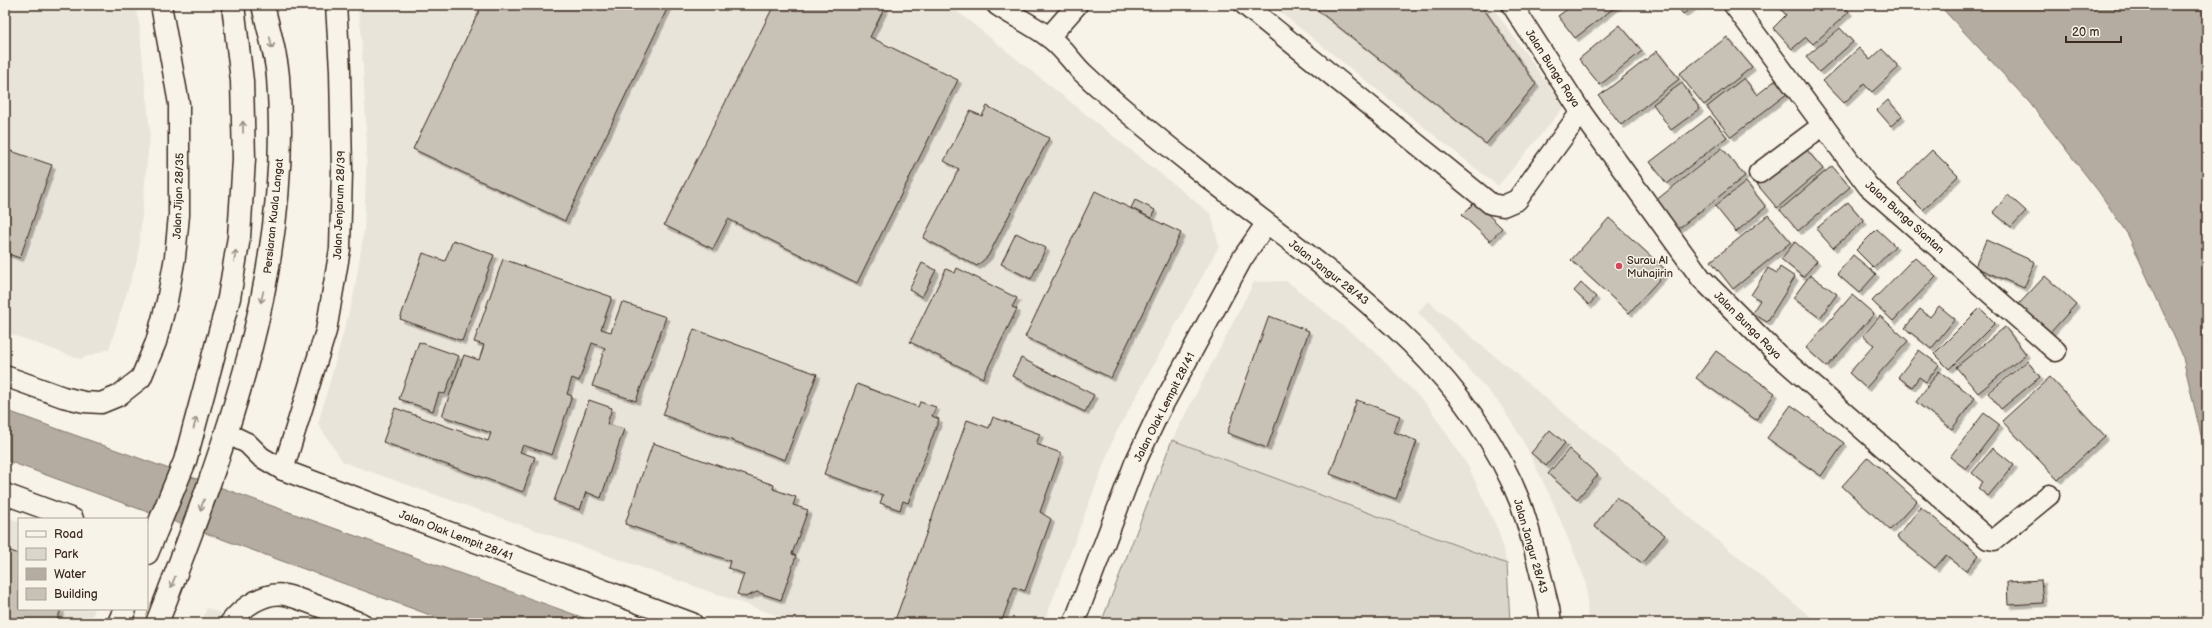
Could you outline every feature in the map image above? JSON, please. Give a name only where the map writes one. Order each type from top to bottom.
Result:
[{"type":"main road","points":[[150,544],[185,461],[229,298],[239,237],[244,159],[243,112],[242,74],[233,5]]},
{"type":"main road","name":"Persiaran Kuala Langat","points":[[157,623],[228,434],[244,380],[271,261],[279,168],[278,76],[263,5]]},
{"type":"main road","points":[[119,623],[125,610]]},
{"type":"street","name":"Jalan Jijan 28/35","points":[[5,376],[63,397],[84,402],[100,403],[118,396],[141,378],[156,342],[166,301],[179,215],[179,104],[161,5]]},
{"type":"street","name":"Jalan Jenjarum 28/39","points":[[283,470],[326,331],[340,249],[342,171],[340,70],[336,5]]},
{"type":"street","name":"Jalan Jangur 28/43","points":[[997,5],[1049,37],[1082,72],[1141,124],[1266,224],[1327,268],[1387,318],[1442,376],[1475,418],[1500,460],[1520,502],[1549,608],[1551,623]]},
{"type":"street","points":[[1049,37],[1077,5]]},
{"type":"street","points":[[1245,5],[1491,204],[1504,206],[1517,200],[1582,112]]},
{"type":"street","name":"Jalan Bunga Raya","points":[[1512,5],[1582,112],[1701,278],[1777,354],[1988,539],[1994,540],[2049,495]]},
{"type":"street","name":"Jalan Bunga Siantan","points":[[1734,5],[1868,186],[2056,351]]},
{"type":"street","points":[[1759,173],[1823,125]]},
{"type":"street","name":"Jalan Olak Lempit 28/41","points":[[1074,623],[1135,463],[1159,412],[1242,259],[1266,224]]},
{"type":"street","name":"Jalan Olak Lempit 28/41","points":[[228,434],[247,443],[261,457],[283,470],[692,623]]},
{"type":"street","points":[[5,494],[70,518]]},
{"type":"street","points":[[230,623],[237,612],[250,604],[265,597],[284,595],[361,623]]},
{"type":"shaded area","points":[[5,5],[135,5],[139,23],[150,131],[138,257],[109,349],[80,359],[5,332]]},
{"type":"shaded area","points":[[357,5],[949,5],[1211,214],[1219,246],[1114,437],[1044,623],[798,623],[343,462],[318,424],[354,294],[364,230],[367,145],[361,29]]},
{"type":"shaded area","points":[[1271,5],[1491,5],[1564,107],[1498,186]]},
{"type":"shaded area","points":[[1287,281],[1375,352],[1429,407],[1468,466],[1498,530],[1507,564],[1172,440],[1254,282]]},
{"type":"shaded area","points":[[1428,301],[1818,623],[1588,623],[1586,582],[1552,500],[1522,439],[1500,404],[1418,312]]},
{"type":"shaded area","points":[[5,516],[18,522],[18,610],[95,610],[90,623],[5,623]]},
{"type":"shaded area","points":[[207,608],[248,623],[201,623]]},
{"type":"green space","points":[[1172,440],[1507,564],[1510,623],[1101,623]]},
{"type":"water","points":[[1939,5],[2207,5],[2207,461],[2182,354],[2128,235],[2099,192],[2029,102]]},
{"type":"water","points":[[5,410],[598,623],[452,623],[5,460]]},
{"type":"building","points":[[482,5],[669,5],[565,221],[413,149]]},
{"type":"building","points":[[774,5],[886,5],[870,37],[958,80],[857,283],[728,219],[713,249],[664,225]]},
{"type":"building","points":[[1311,5],[1481,5],[1536,84],[1486,144]]},
{"type":"building","points":[[1573,5],[1618,5],[1575,38],[1558,16]]},
{"type":"building","points":[[1676,5],[1695,5],[1683,14]]},
{"type":"building","points":[[1777,5],[1843,5],[1849,12],[1813,44],[1806,37],[1792,49],[1773,28],[1786,15]]},
{"type":"building","points":[[1620,25],[1642,51],[1600,85],[1579,59]]},
{"type":"building","points":[[1840,28],[1853,42],[1819,72],[1806,57]]},
{"type":"building","points":[[1727,37],[1752,67],[1704,105],[1679,74]]},
{"type":"building","points":[[1859,48],[1870,60],[1882,49],[1899,67],[1872,92],[1864,84],[1844,103],[1823,81]]},
{"type":"building","points":[[1657,51],[1679,79],[1621,125],[1599,96]]},
{"type":"building","points":[[1744,78],[1757,95],[1777,79],[1788,93],[1731,137],[1707,107]]},
{"type":"building","points":[[1682,83],[1700,109],[1671,130],[1653,104]]},
{"type":"building","points":[[1888,100],[1902,116],[1891,126],[1877,110]]},
{"type":"building","points":[[987,106],[1049,138],[988,256],[977,266],[923,238],[959,169],[944,161],[970,111],[982,116]]},
{"type":"building","points":[[1710,116],[1727,137],[1667,184],[1650,162]]},
{"type":"building","points":[[1801,143],[1823,169],[1777,208],[1755,182]]},
{"type":"building","points":[[1722,148],[1745,176],[1678,229],[1655,201]]},
{"type":"building","points":[[5,149],[52,165],[20,258],[5,253]]},
{"type":"building","points":[[1932,150],[1958,176],[1923,210],[1897,184]]},
{"type":"building","points":[[1832,166],[1850,187],[1798,231],[1780,210]]},
{"type":"building","points":[[1746,182],[1766,207],[1736,232],[1715,206]]},
{"type":"building","points":[[1095,191],[1181,233],[1111,378],[1025,337]]},
{"type":"building","points":[[2008,195],[2026,211],[2011,227],[1993,212]]},
{"type":"building","points":[[1135,200],[1155,210],[1151,218],[1131,208]]},
{"type":"building","points":[[1475,202],[1502,228],[1490,241],[1462,215]]},
{"type":"building","points":[[1848,202],[1864,221],[1833,248],[1816,229]]},
{"type":"building","points":[[1768,215],[1791,242],[1733,289],[1711,261]]},
{"type":"building","name":"Surau Al Muhajirin","points":[[1609,218],[1667,271],[1629,313],[1571,260]]},
{"type":"building","points":[[1877,229],[1895,246],[1874,268],[1856,250]]},
{"type":"building","points":[[1016,233],[1046,248],[1031,279],[1001,264]]},
{"type":"building","points":[[453,240],[494,255],[462,341],[400,319],[423,253],[445,261]]},
{"type":"building","points":[[1986,240],[2035,262],[2024,288],[1975,267]]},
{"type":"building","points":[[1795,242],[1817,261],[1803,277],[1781,259]]},
{"type":"building","points":[[1853,255],[1876,274],[1859,293],[1837,274]]},
{"type":"building","points":[[1915,257],[1936,276],[1893,321],[1872,301]]},
{"type":"building","points":[[503,259],[612,297],[601,329],[611,332],[622,302],[666,317],[636,401],[592,386],[605,348],[592,343],[579,381],[572,378],[567,394],[572,396],[552,455],[523,445],[520,452],[535,457],[523,492],[383,442],[395,408],[488,441],[491,433],[442,416],[464,355],[479,360],[484,345],[474,342]]},
{"type":"building","points":[[922,263],[936,270],[922,297],[909,290]]},
{"type":"building","points":[[1780,267],[1795,277],[1767,322],[1752,313],[1760,300],[1751,295],[1768,268],[1777,273]]},
{"type":"building","points":[[957,268],[1017,298],[1012,307],[1017,309],[983,378],[910,342],[946,269],[955,273]]},
{"type":"building","points":[[1810,275],[1837,294],[1820,318],[1793,298]]},
{"type":"building","points":[[2045,276],[2076,304],[2050,333],[2018,305]]},
{"type":"building","points":[[1581,283],[1596,297],[1589,305],[1574,291]]},
{"type":"building","points":[[1852,295],[1874,314],[1827,367],[1806,348]]},
{"type":"building","points":[[1939,306],[1955,319],[1931,349],[1905,328],[1920,309],[1930,317]]},
{"type":"building","points":[[1980,308],[1995,323],[1949,369],[1934,354]]},
{"type":"building","points":[[1269,316],[1309,331],[1267,448],[1227,433]]},
{"type":"building","points":[[1880,316],[1908,341],[1866,388],[1849,373],[1874,345],[1863,336]]},
{"type":"building","points":[[2005,327],[2026,354],[1978,393],[1956,367]]},
{"type":"building","points":[[694,329],[817,374],[785,460],[663,415]]},
{"type":"building","points":[[419,342],[459,356],[445,394],[439,393],[433,411],[399,399]]},
{"type":"building","points":[[1919,350],[1939,365],[1926,382],[1919,377],[1912,387],[1898,377]]},
{"type":"building","points":[[1716,351],[1775,393],[1756,420],[1696,378]]},
{"type":"building","points":[[1021,358],[1094,395],[1085,412],[1012,376]]},
{"type":"building","points":[[2027,361],[2040,377],[2001,409],[1988,393]]},
{"type":"building","points":[[1939,371],[1975,398],[1952,429],[1916,402]]},
{"type":"building","points":[[2050,377],[2105,436],[2058,480],[2002,421]]},
{"type":"building","points":[[857,384],[918,407],[920,402],[936,407],[932,416],[939,419],[908,503],[903,501],[900,510],[880,503],[883,495],[824,474]]},
{"type":"building","points":[[589,400],[612,408],[607,424],[624,429],[601,498],[586,492],[580,510],[554,501]]},
{"type":"building","points":[[1357,400],[1400,416],[1394,432],[1417,441],[1396,499],[1330,474]]},
{"type":"building","points":[[1791,405],[1844,443],[1821,476],[1767,438]]},
{"type":"building","points":[[1984,413],[2000,425],[1966,469],[1950,457]]},
{"type":"building","points":[[993,417],[1040,434],[1036,444],[1061,453],[1040,512],[1051,519],[1025,591],[1014,587],[1001,623],[992,620],[991,623],[894,623],[967,420],[989,428]]},
{"type":"building","points":[[1550,430],[1565,443],[1546,466],[1531,453]]},
{"type":"building","points":[[653,443],[774,485],[773,489],[796,497],[793,505],[808,510],[792,554],[796,556],[781,600],[757,592],[745,597],[737,594],[744,574],[728,568],[730,561],[625,524]]},
{"type":"building","points":[[1993,448],[2014,465],[1988,496],[1978,488],[1983,482],[1972,473]]},
{"type":"building","points":[[1569,449],[1598,475],[1577,499],[1548,474]]},
{"type":"building","points":[[1868,457],[1917,501],[1890,530],[1842,486]]},
{"type":"building","points":[[1616,497],[1665,535],[1642,563],[1594,526]]},
{"type":"building","points":[[1921,507],[1979,555],[1966,571],[1946,555],[1935,568],[1897,537]]},
{"type":"building","points":[[5,549],[18,554],[18,610],[61,610],[56,623],[5,623]]},
{"type":"building","points":[[2041,580],[2043,603],[2008,605],[2007,582]]},
{"type":"place","name":"Surau Al Muhajirin","points":[[1619,266]]}]
